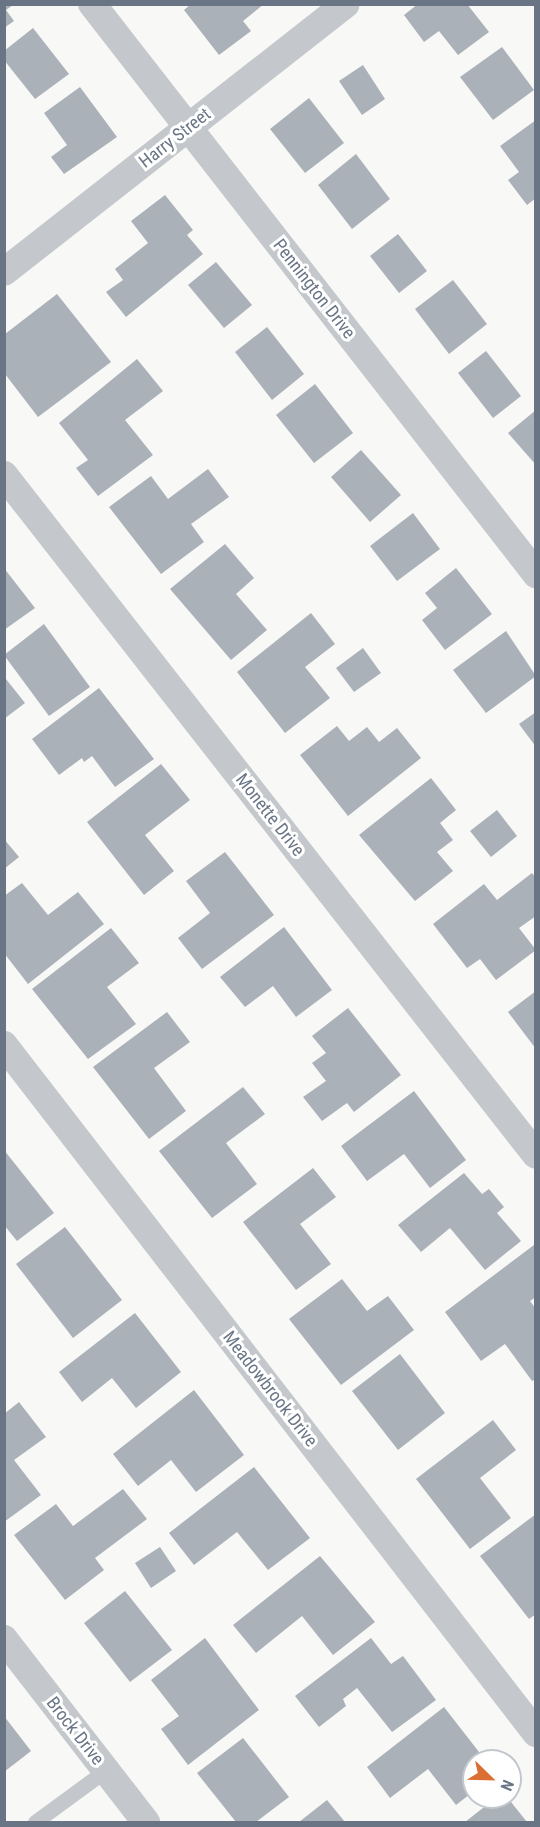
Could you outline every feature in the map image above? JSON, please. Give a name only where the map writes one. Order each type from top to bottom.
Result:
[{"type":"street","name":"Pennington Drive","points":[[92,4],[536,574]]},
{"type":"street","name":"Harry Street","points":[[4,272],[346,4]]},
{"type":"street","name":"Monette Drive","points":[[4,475],[536,1155]]},
{"type":"street","name":"Meadowbrook Drive","points":[[4,1045],[536,1733]]},
{"type":"street","name":"Brock Drive","points":[[4,1639],[146,1822]]},
{"type":"lane","points":[[43,1820],[105,1770]]},
{"type":"building","points":[[191,4],[264,4],[243,21],[251,31],[219,55],[184,10]]},
{"type":"building","points":[[418,4],[467,4],[489,32],[458,55],[439,31],[424,42],[404,15]]},
{"type":"building","points":[[4,5],[13,5],[6,10],[14,21],[4,28]]},
{"type":"building","points":[[33,28],[69,74],[35,99],[4,60],[4,51]]},
{"type":"building","points":[[502,47],[534,90],[493,120],[460,77]]},
{"type":"building","points":[[363,65],[385,99],[362,115],[339,81]]},
{"type":"building","points":[[80,87],[117,137],[64,174],[51,157],[67,145],[44,113]]},
{"type":"building","points":[[309,98],[344,143],[305,173],[270,129]]},
{"type":"building","points":[[536,120],[536,198],[527,205],[508,180],[519,172],[500,146]]},
{"type":"building","points":[[356,154],[390,199],[352,229],[318,185]]},
{"type":"building","points":[[165,195],[193,230],[187,235],[203,254],[126,317],[106,292],[123,280],[115,269],[148,243],[131,221]]},
{"type":"building","points":[[398,234],[427,271],[399,293],[370,256]]},
{"type":"building","points":[[216,262],[252,305],[224,328],[188,285]]},
{"type":"building","points":[[453,280],[487,324],[449,354],[415,309]]},
{"type":"building","points":[[57,294],[111,362],[38,417],[5,374],[5,334]]},
{"type":"building","points":[[267,327],[304,374],[272,400],[235,352]]},
{"type":"building","points":[[486,351],[521,396],[493,418],[458,373]]},
{"type":"building","points":[[137,359],[163,391],[125,420],[153,455],[98,496],[76,468],[88,460],[59,423]]},
{"type":"building","points":[[315,384],[353,433],[314,463],[276,415]]},
{"type":"building","points":[[536,410],[536,465],[508,433]]},
{"type":"building","points":[[361,450],[401,495],[370,522],[331,477]]},
{"type":"building","points":[[208,469],[229,497],[191,524],[204,542],[161,574],[109,507],[151,476],[168,499]]},
{"type":"building","points":[[413,513],[440,549],[397,581],[370,546]]},
{"type":"building","points":[[225,544],[254,578],[236,594],[267,630],[231,660],[170,589]]},
{"type":"building","points":[[4,568],[35,608],[4,630]]},
{"type":"building","points":[[456,568],[492,614],[445,650],[422,620],[437,608],[425,593]]},
{"type":"building","points":[[311,613],[335,644],[305,667],[330,698],[285,733],[237,672]]},
{"type":"building","points":[[44,624],[90,687],[49,716],[4,655]]},
{"type":"building","points":[[506,631],[536,676],[486,713],[453,670]]},
{"type":"building","points":[[363,648],[381,673],[354,692],[336,668]]},
{"type":"building","points":[[6,679],[25,703],[4,719],[4,680]]},
{"type":"building","points":[[99,688],[154,759],[115,787],[92,756],[84,762],[82,758],[59,775],[32,739]]},
{"type":"building","points":[[536,712],[536,747],[519,724]]},
{"type":"building","points":[[337,726],[349,741],[367,727],[379,742],[397,728],[421,758],[348,816],[300,755]]},
{"type":"building","points":[[161,764],[190,800],[145,835],[174,871],[144,895],[87,822]]},
{"type":"building","points":[[431,778],[456,810],[440,823],[453,840],[437,852],[453,871],[415,901],[359,835]]},
{"type":"building","points":[[497,810],[517,836],[491,857],[470,831]]},
{"type":"building","points":[[4,839],[19,857],[4,869]]},
{"type":"building","points":[[225,852],[274,915],[202,969],[178,938],[210,913],[186,881]]},
{"type":"building","points":[[532,873],[536,878],[536,916],[519,928],[536,950],[496,980],[480,959],[467,968],[433,924],[484,884],[497,900]]},
{"type":"building","points":[[22,883],[48,915],[78,892],[104,924],[28,984],[4,953],[4,896]]},
{"type":"building","points":[[284,927],[332,990],[296,1017],[273,986],[245,1007],[220,977]]},
{"type":"building","points":[[111,928],[139,963],[107,987],[136,1024],[88,1059],[32,989]]},
{"type":"building","points":[[536,991],[536,1049],[508,1012]]},
{"type":"building","points":[[348,1008],[401,1075],[354,1112],[347,1103],[322,1121],[303,1097],[326,1081],[312,1063],[326,1053],[312,1036]]},
{"type":"building","points":[[167,1012],[190,1042],[154,1068],[186,1111],[149,1139],[93,1067]]},
{"type":"building","points":[[243,1087],[265,1114],[226,1143],[257,1184],[212,1218],[159,1151]]},
{"type":"building","points":[[414,1091],[466,1160],[430,1188],[404,1154],[367,1181],[341,1146]]},
{"type":"building","points":[[4,1150],[54,1213],[17,1241],[4,1225]]},
{"type":"building","points":[[313,1168],[336,1197],[300,1224],[331,1264],[296,1290],[243,1222]]},
{"type":"building","points":[[464,1173],[482,1194],[489,1189],[504,1207],[497,1213],[521,1241],[485,1270],[450,1228],[421,1252],[398,1225]]},
{"type":"building","points":[[65,1227],[122,1300],[73,1338],[16,1264]]},
{"type":"building","points":[[534,1245],[536,1297],[530,1301],[536,1309],[536,1379],[532,1381],[505,1344],[481,1361],[445,1312]]},
{"type":"building","points":[[342,1279],[367,1311],[388,1296],[414,1330],[341,1385],[289,1319]]},
{"type":"building","points":[[135,1313],[181,1372],[136,1408],[112,1378],[82,1402],[59,1372]]},
{"type":"building","points":[[400,1354],[445,1413],[398,1450],[352,1391]]},
{"type":"building","points":[[194,1390],[244,1455],[196,1492],[171,1460],[138,1486],[113,1454]]},
{"type":"building","points":[[19,1402],[46,1437],[14,1460],[41,1495],[4,1522],[4,1414]]},
{"type":"building","points":[[493,1420],[516,1450],[480,1478],[511,1518],[470,1549],[416,1479]]},
{"type":"building","points":[[254,1467],[310,1538],[268,1570],[237,1532],[194,1565],[169,1533]]},
{"type":"building","points":[[123,1489],[147,1519],[95,1558],[104,1570],[65,1600],[14,1535],[56,1504],[73,1526]]},
{"type":"building","points":[[536,1514],[536,1614],[529,1619],[480,1556]]},
{"type":"building","points":[[160,1547],[176,1571],[151,1588],[135,1563]]},
{"type":"building","points":[[320,1556],[375,1622],[333,1655],[302,1616],[256,1653],[233,1625]]},
{"type":"building","points":[[125,1591],[172,1650],[130,1682],[84,1623]]},
{"type":"building","points":[[205,1638],[259,1710],[188,1765],[161,1729],[179,1716],[151,1680]]},
{"type":"building","points":[[371,1638],[391,1664],[403,1656],[436,1700],[392,1732],[357,1688],[343,1699],[346,1706],[319,1727],[295,1696]]},
{"type":"building","points":[[444,1707],[477,1749],[462,1749],[462,1800],[456,1805],[428,1769],[390,1798],[367,1767]]},
{"type":"building","points":[[4,1716],[31,1751],[4,1772]]},
{"type":"building","points":[[243,1738],[289,1797],[256,1822],[236,1822],[197,1773]]},
{"type":"building","points":[[327,1800],[345,1822],[299,1822]]},
{"type":"building","points":[[482,1809],[517,1809],[527,1822],[465,1822]]}]
